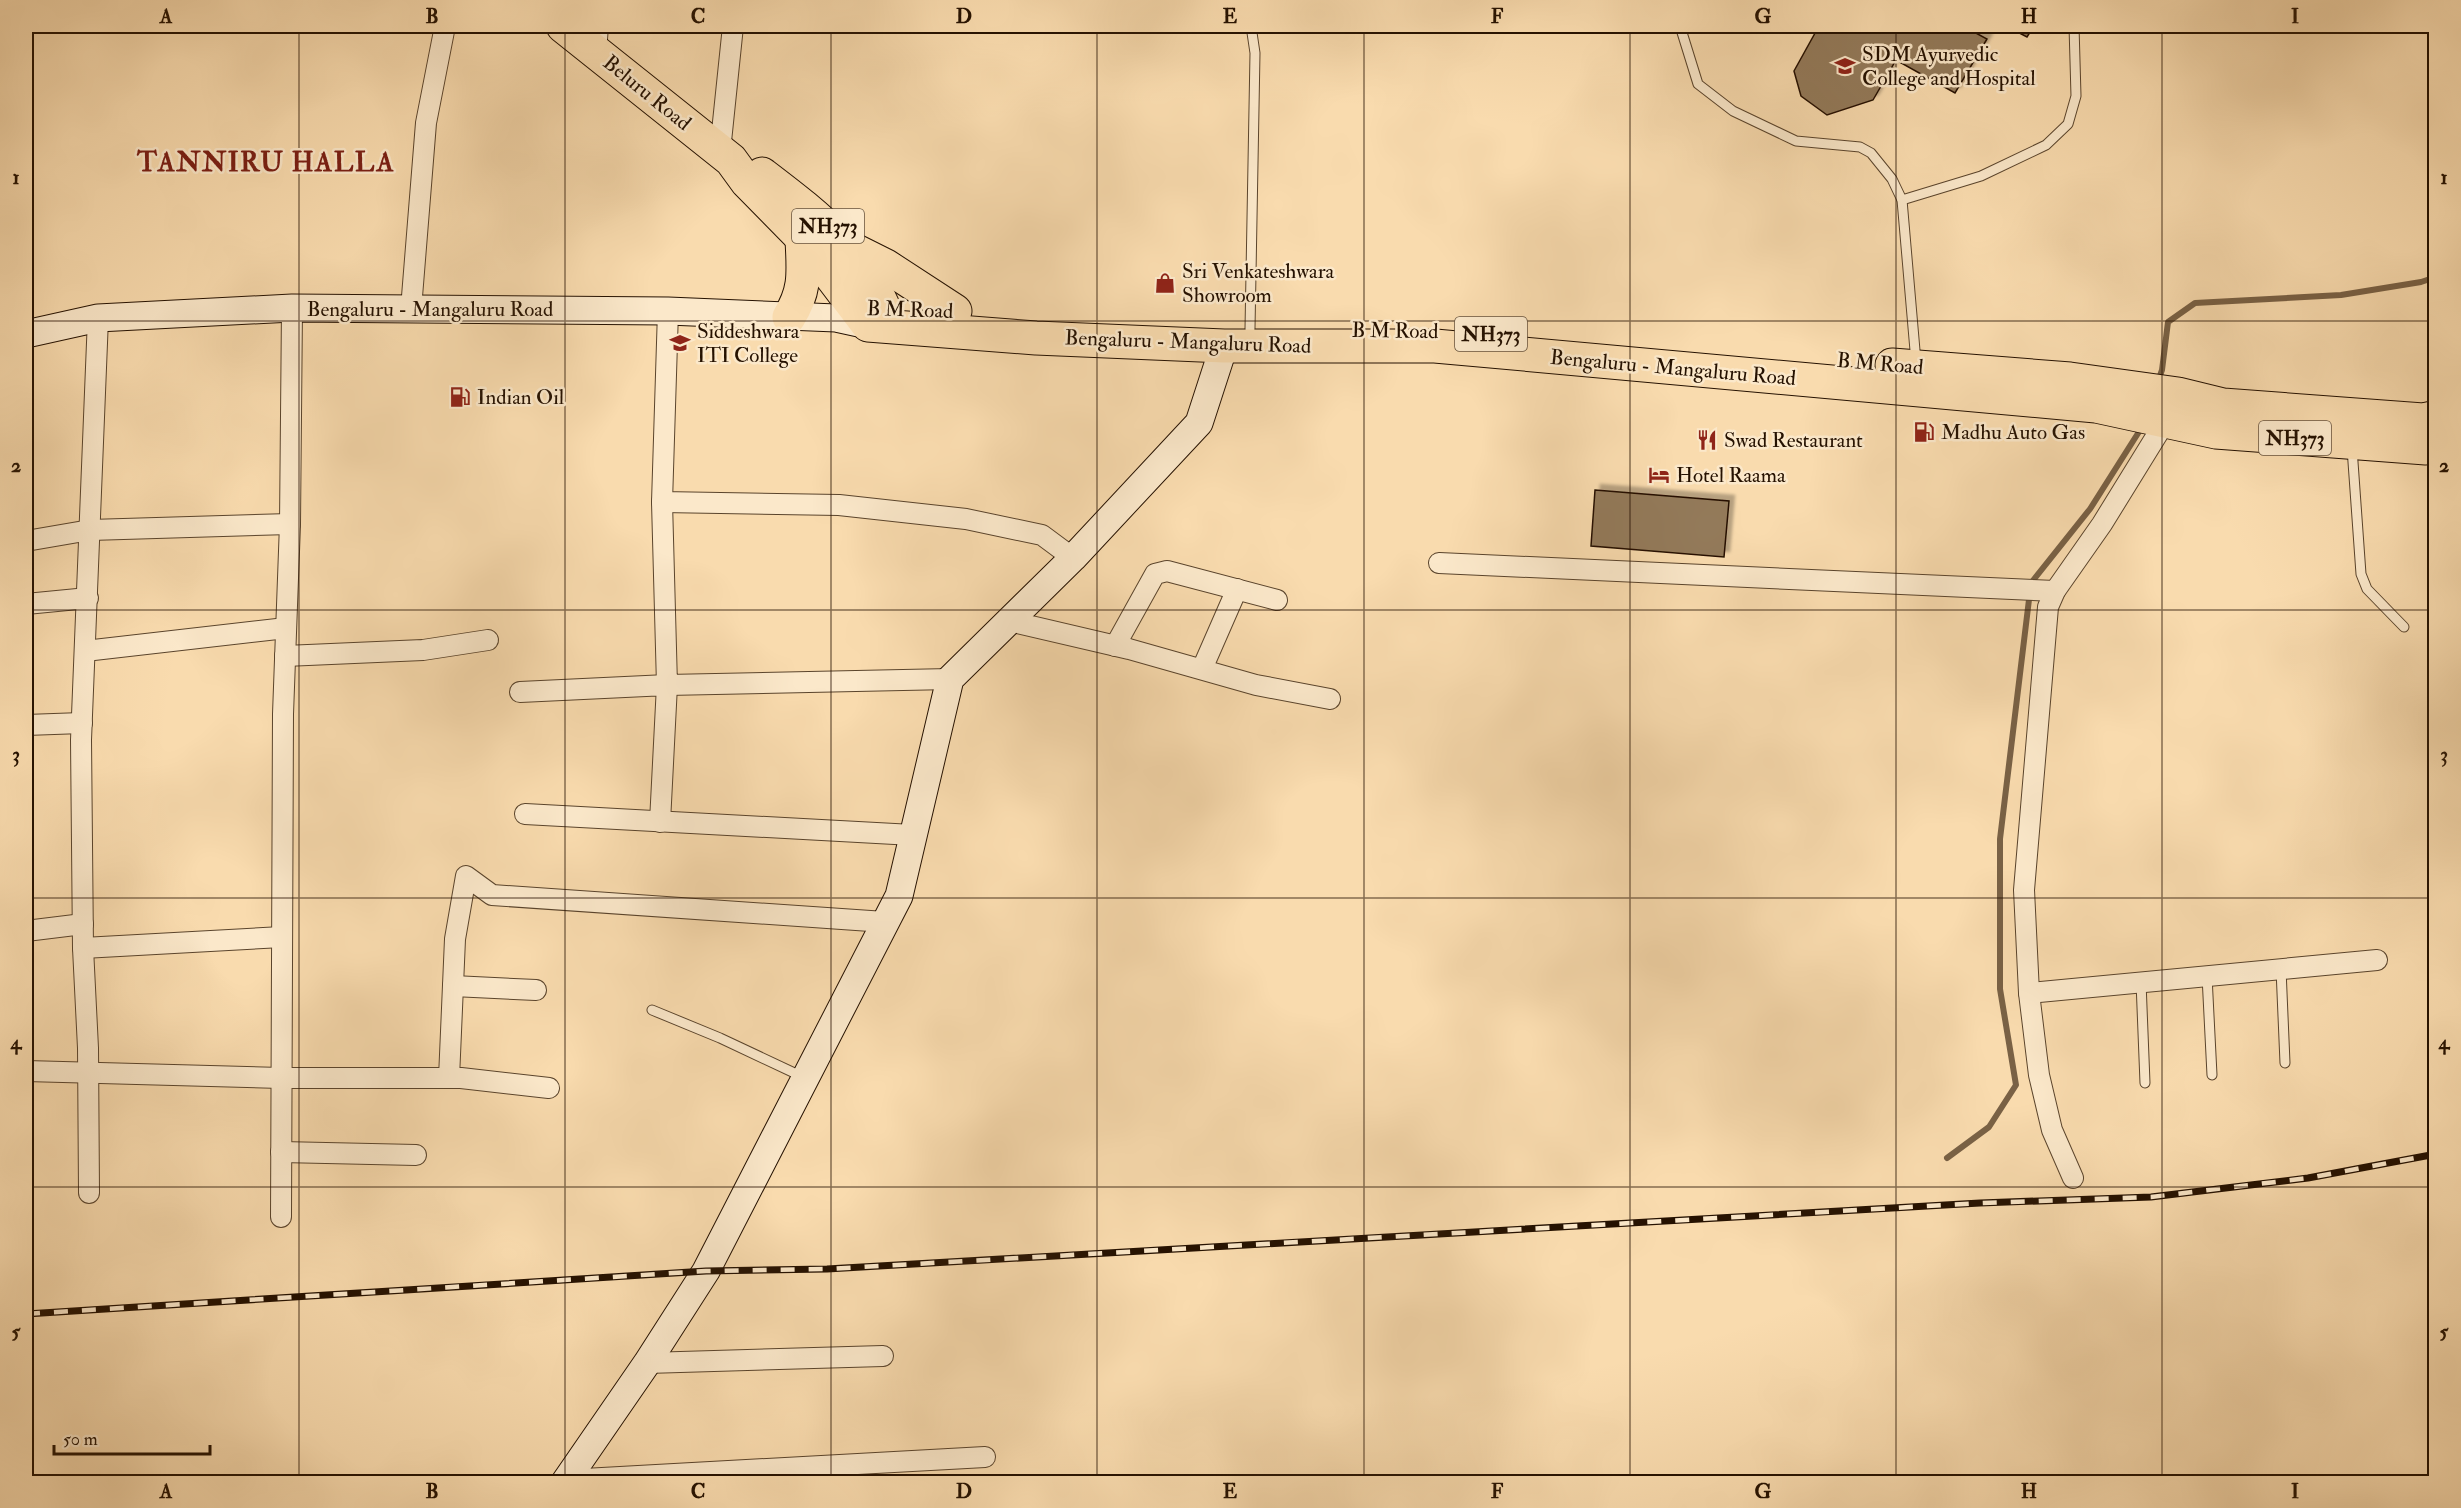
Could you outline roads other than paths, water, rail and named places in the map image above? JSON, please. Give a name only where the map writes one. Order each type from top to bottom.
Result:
[{"type":"highway","name":"Beluru Road","points":[[563,26],[597,39],[725,156],[802,238],[866,316]]},
{"type":"highway","name":"Beluru Road","points":[[725,156],[753,166],[819,217],[848,248],[866,316]]},
{"type":"highway","points":[[789,316],[803,289],[802,238]]},
{"type":"highway","points":[[848,248],[886,266],[955,311]]},
{"type":"highway","name":"B M Road","points":[[866,316],[955,311],[1237,337],[1460,332],[2070,379],[2122,399]]},
{"type":"highway","name":"Bengaluru - Mangaluru Road","points":[[866,316],[1036,338],[1237,337],[1435,346],[2096,406],[2122,399],[2162,411],[2216,432],[2426,448],[2436,445]]},
{"type":"highway","name":"NH373","points":[[2162,411],[2223,405],[2423,420],[2436,417]]},
{"type":"main road","name":"Bengaluru - Mangaluru Road","points":[[26,334],[98,318],[292,308],[668,311],[789,316],[866,316]]},
{"type":"main road","points":[[566,1481],[647,1363],[706,1271],[898,896],[950,679],[1073,558],[1199,423],[1237,337]]},
{"type":"street","points":[[411,309],[426,123],[445,26]]},
{"type":"street","points":[[725,156],[733,26]]},
{"type":"street","points":[[281,1217],[285,656],[290,524],[292,308]]},
{"type":"street","points":[[660,822],[667,685],[662,502],[668,311]]},
{"type":"street","points":[[89,1193],[88,1072],[83,948],[82,723],[98,318]]},
{"type":"street","points":[[2073,1178],[2052,1130],[2039,1075],[2029,993],[2024,890],[2048,607],[2055,591],[2102,524],[2162,411]]},
{"type":"street","points":[[662,502],[839,505],[966,519],[1042,535],[1073,558]]},
{"type":"street","points":[[26,541],[90,530],[290,524]]},
{"type":"street","points":[[1439,563],[2055,591]]},
{"type":"street","points":[[1115,646],[1155,574],[1160,572],[1167,571],[1277,600]]},
{"type":"street","points":[[1202,669],[1237,589]]},
{"type":"street","points":[[26,604],[88,598]]},
{"type":"street","points":[[1009,621],[1115,646],[1256,685],[1330,699]]},
{"type":"street","points":[[85,651],[286,628]]},
{"type":"street","points":[[285,656],[423,650],[488,640]]},
{"type":"street","points":[[520,692],[667,685],[950,679]]},
{"type":"street","points":[[26,725],[82,723]]},
{"type":"street","points":[[525,814],[913,835]]},
{"type":"street","points":[[449,1078],[455,939],[466,876],[492,895],[885,922]]},
{"type":"street","points":[[26,932],[83,924]]},
{"type":"street","points":[[83,948],[282,937]]},
{"type":"street","points":[[2029,993],[2377,960]]},
{"type":"street","points":[[453,986],[536,990]]},
{"type":"street","points":[[26,1071],[281,1078],[449,1078],[549,1088]]},
{"type":"street","points":[[281,1152],[416,1155]]},
{"type":"street","points":[[647,1363],[883,1356]]},
{"type":"street","points":[[566,1481],[724,1477],[985,1457]]},
{"type":"lane","points":[[1237,337],[1255,53],[1251,26]]},
{"type":"lane","points":[[1680,26],[1698,84],[1733,111],[1796,141],[1860,147],[1871,153],[1892,179],[1902,200],[1917,367]]},
{"type":"lane","points":[[1902,200],[1981,176],[2046,145],[2068,124],[2076,96],[2074,26]]},
{"type":"lane","points":[[2351,442],[2361,574],[2367,589],[2404,627]]},
{"type":"lane","points":[[2281,969],[2285,1063]]},
{"type":"lane","points":[[2207,976],[2212,1076]]},
{"type":"lane","points":[[2142,982],[2145,1083]]},
{"type":"lane","points":[[652,1010],[720,1038],[805,1078]]},
{"type":"waterway","points":[[2158,381],[2162,370],[2168,322],[2195,303],[2341,295],[2421,282],[2436,277]]},
{"type":"waterway","points":[[1947,1158],[1989,1127],[2016,1085],[2000,989],[2000,839],[2031,583],[2090,509],[2142,427]]},
{"type":"railway","points":[[26,1314],[706,1271],[827,1269],[1980,1203],[2151,1197],[2308,1178],[2436,1154]]},
{"type":"place","name":"SDM Ayurvedic College and Hospital","points":[[1845,66]]},
{"type":"place","name":"Sri Venkateshwara Showroom","points":[[1165,283]]},
{"type":"place","name":"Siddeshwara ITI College","points":[[680,343]]},
{"type":"place","name":"Indian Oil","points":[[460,397]]},
{"type":"place","name":"Madhu Auto Gas","points":[[1924,432]]},
{"type":"place","name":"Swad Restaurant","points":[[1707,440]]},
{"type":"place","name":"Hotel Raama","points":[[1659,475]]},
{"type":"district","name":"TANNIRU HALLA","points":[[266,162]]}]
